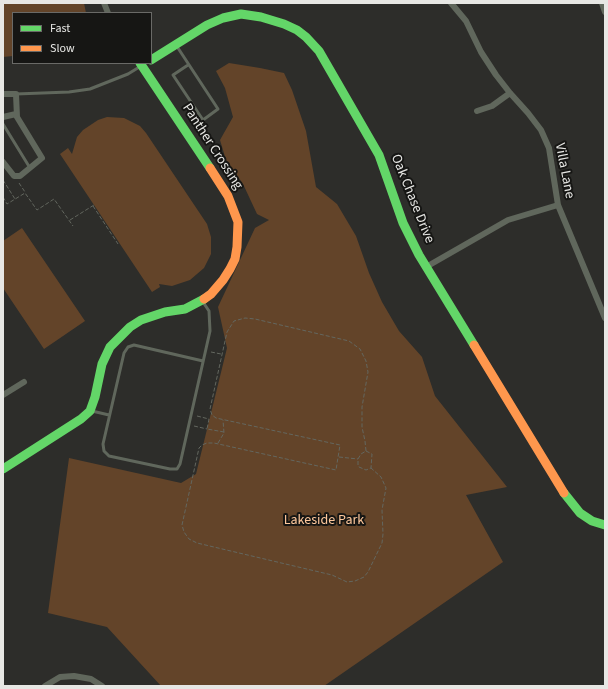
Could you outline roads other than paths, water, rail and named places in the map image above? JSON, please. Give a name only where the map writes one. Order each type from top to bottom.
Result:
[{"type":"street","name":"Villa Lane","points":[[451,3],[456,7],[466,21],[481,52],[496,75],[537,124],[549,148],[558,206],[605,318]]},
{"type":"street","points":[[602,3],[605,12]]},
{"type":"street","name":"Oak Chase Drive","points":[[152,59],[207,25],[223,18],[241,14],[284,24],[306,37],[319,51],[379,155],[403,223],[426,267],[562,490],[580,513],[605,525]]},
{"type":"street","name":"Panther Crossing","points":[[90,411],[95,397],[98,376],[110,346],[130,327],[141,320],[165,312],[176,312],[185,309],[211,294],[218,287],[230,269],[237,247],[238,222],[228,196],[142,64]]},
{"type":"street","points":[[477,111],[492,106],[510,93]]},
{"type":"street","points":[[3,94],[16,94],[16,114],[42,158],[20,176],[15,176],[3,162]]},
{"type":"street","points":[[3,117],[16,114]]},
{"type":"street","points":[[426,267],[508,220],[558,206]]},
{"type":"street","points":[[3,395],[24,382]]},
{"type":"street","points":[[3,469],[90,411]]},
{"type":"street","points":[[45,686],[60,678],[74,676],[91,679],[102,686]]},
{"type":"lane","points":[[176,45],[218,109],[203,120],[173,75],[188,65]]},
{"type":"lane","points":[[16,94],[69,92],[90,89],[128,74],[142,64]]},
{"type":"lane","points":[[3,124],[30,168]]},
{"type":"lane","points":[[202,300],[209,311],[210,332],[180,464],[177,469],[170,469],[110,456],[104,451],[103,444],[124,353],[128,347],[134,345],[203,361]]},
{"type":"lane","points":[[90,411],[110,415]]},
{"type":"park label","name":"Lakeside Park","points":[[324,521]]}]
